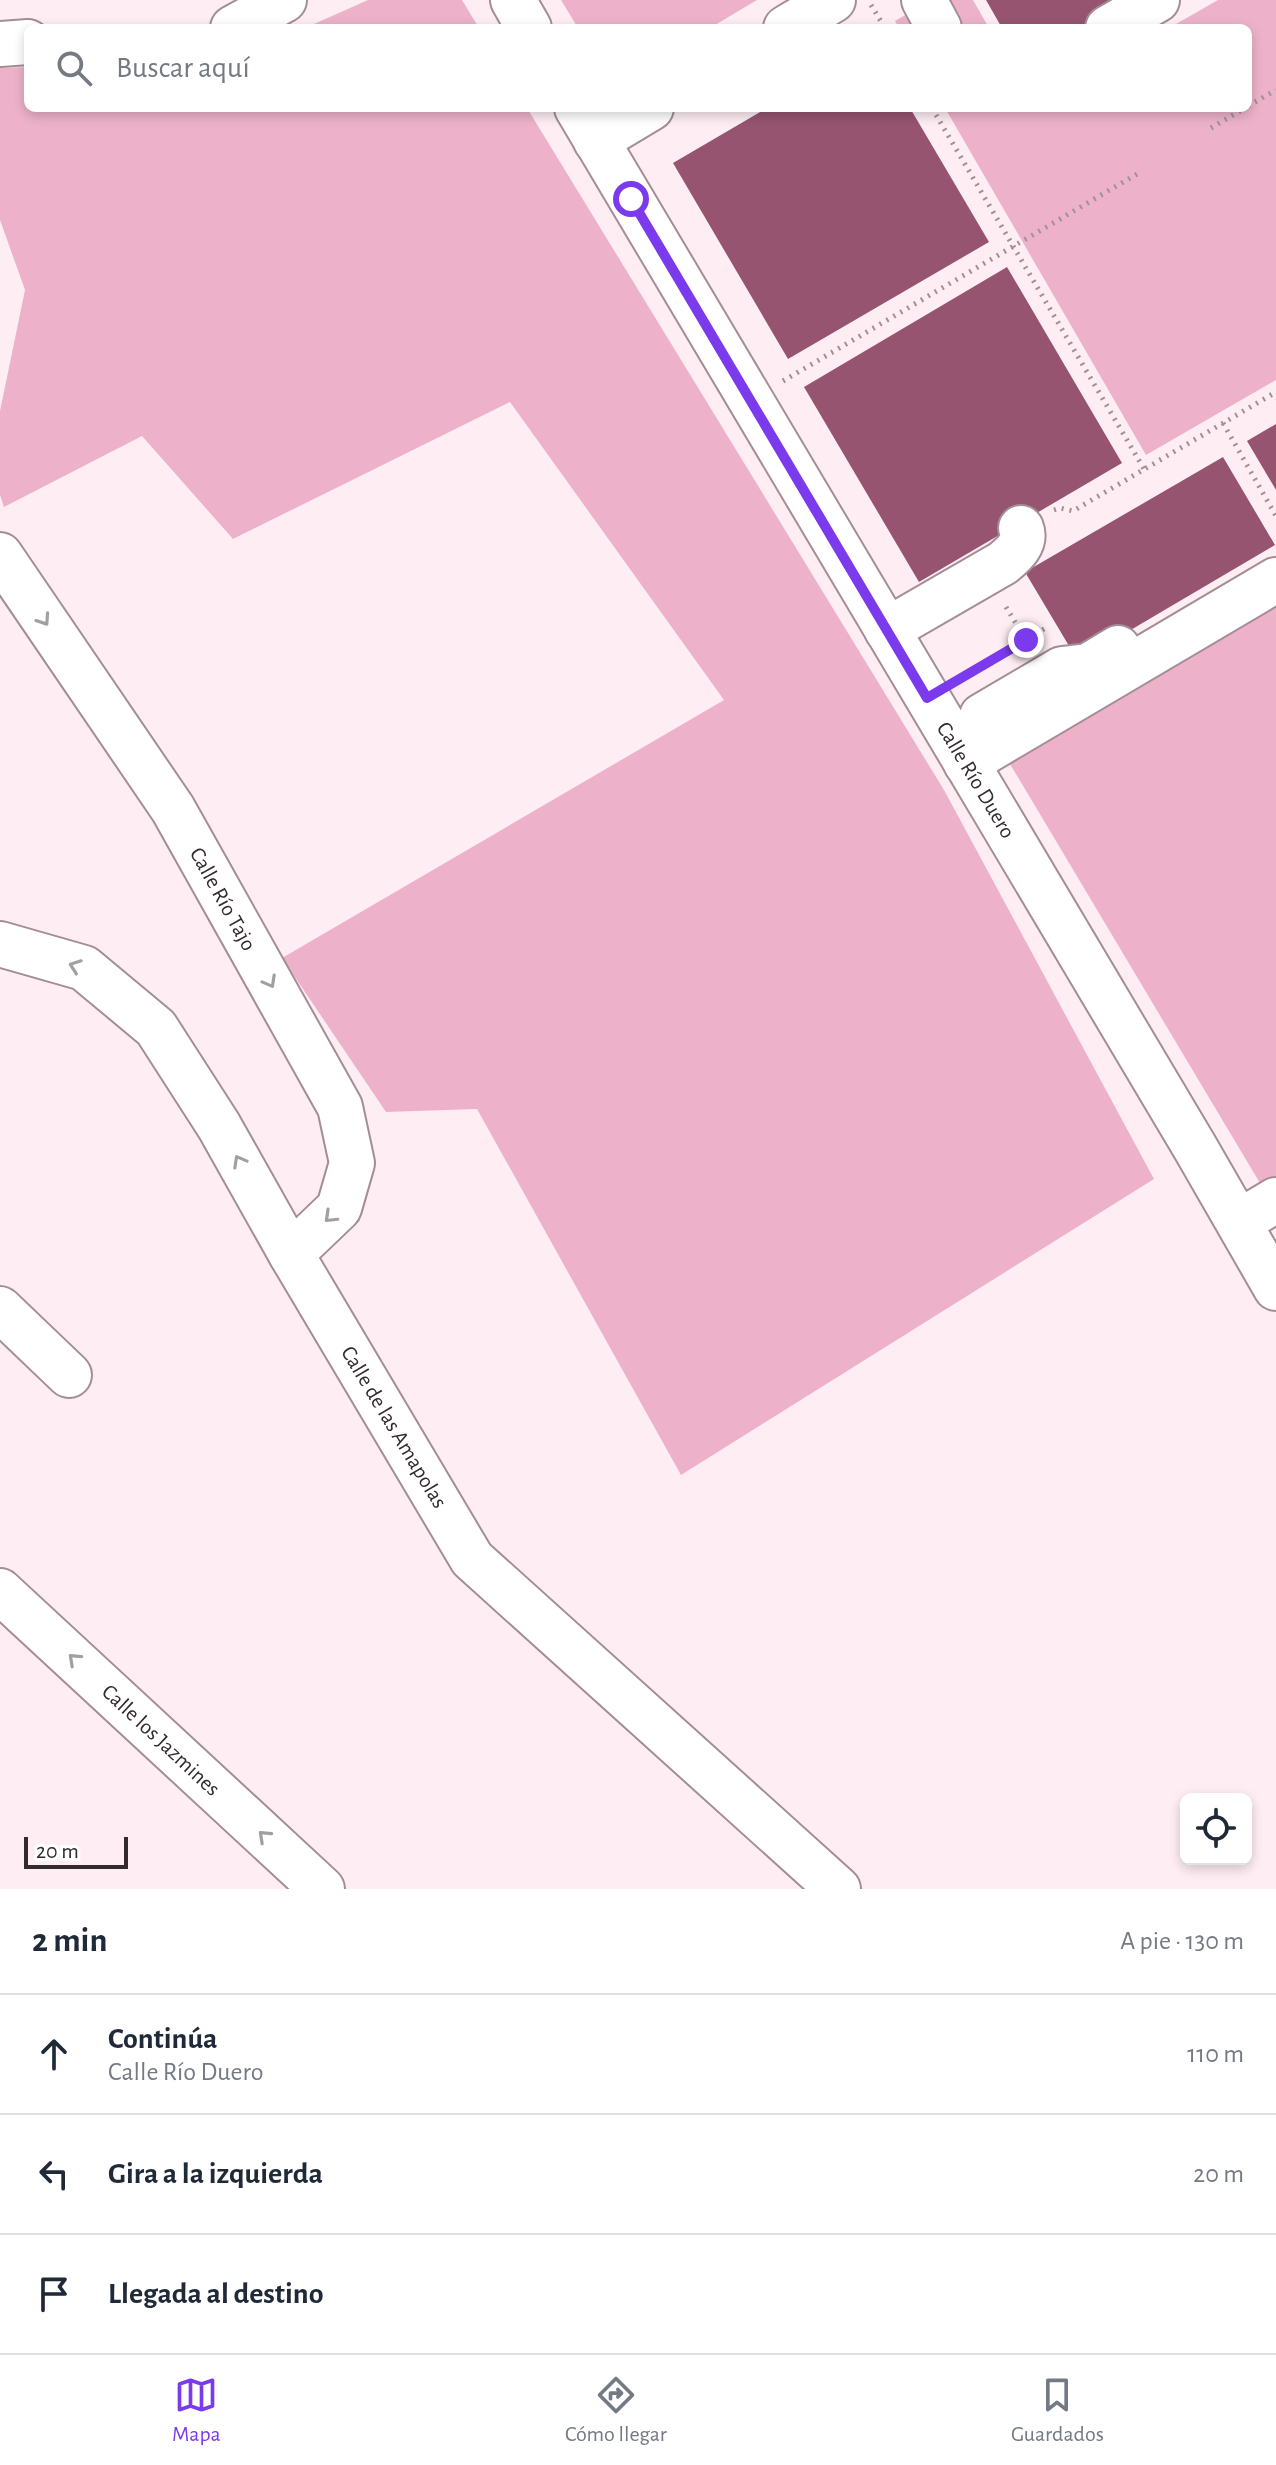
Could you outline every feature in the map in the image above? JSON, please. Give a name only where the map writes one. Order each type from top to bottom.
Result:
[{"type":"street","points":[[240,24],[284,0]]},
{"type":"street","points":[[513,0],[527,24]]},
{"type":"street","points":[[793,24],[833,0]]},
{"type":"street","points":[[924,0],[937,24]]},
{"type":"street","points":[[1115,24],[1157,0]]},
{"type":"street","points":[[0,44],[24,42]]},
{"type":"street","points":[[587,124],[635,112]]},
{"type":"street","name":"Calle Río Duero","points":[[587,124],[1276,1288]]},
{"type":"street","points":[[887,630],[1003,563],[1016,553],[1023,534],[1021,528]]},
{"type":"street","name":"Calle Río Tajo","points":[[0,555],[173,809],[340,1107],[352,1163],[339,1208],[291,1254]]},
{"type":"street","points":[[982,716],[1062,669],[1088,666],[1276,555]]},
{"type":"street","points":[[966,763],[1276,580]]},
{"type":"street","name":"Calle de las Amapolas","points":[[0,944],[84,968],[156,1028],[219,1126],[291,1254],[472,1559],[838,1889]]},
{"type":"street","points":[[1239,1222],[1276,1200]]},
{"type":"street","points":[[0,1309],[69,1375]]},
{"type":"street","name":"Calle los Jazmines","points":[[0,1591],[322,1889]]},
{"type":"path","points":[[868,0],[883,24]]},
{"type":"path","points":[[1252,104],[1276,90]]},
{"type":"path","points":[[934,112],[1144,469]]},
{"type":"path","points":[[1211,128],[1238,112]]},
{"type":"path","points":[[750,400],[1137,174]]},
{"type":"path","points":[[1021,528],[1060,508],[1073,511],[1276,392]]},
{"type":"path","points":[[1223,423],[1276,516]]},
{"type":"path","points":[[927,698],[1049,626]]},
{"type":"shaded area","points":[[368,0],[462,0],[477,24],[314,24]]},
{"type":"shaded area","points":[[561,0],[757,0],[717,24],[576,24]]},
{"type":"shaded area","points":[[931,0],[973,0],[987,24],[897,24],[895,21]]},
{"type":"shaded area","points":[[1218,0],[1276,0],[1276,380],[1146,455],[947,112],[1252,112],[1252,24],[1176,24]]},
{"type":"shaded area","points":[[24,67],[24,112],[529,112],[944,790],[1154,1179],[681,1475],[477,1109],[386,1112],[282,958],[724,700],[510,402],[233,539],[142,436],[4,507],[0,495],[0,411],[25,290],[0,220],[0,68]]},
{"type":"shaded area","points":[[1276,595],[1276,1210],[1004,754]]},
{"type":"building","points":[[986,0],[1135,0],[1095,24],[1000,24]]},
{"type":"building","points":[[760,112],[912,112],[989,242],[788,359],[673,163]]},
{"type":"building","points":[[1007,267],[1122,463],[919,582],[804,387]]},
{"type":"building","points":[[1276,424],[1276,490],[1247,441]]},
{"type":"building","points":[[1223,457],[1275,545],[1078,661],[1025,572]]},
{"type":"route","points":[[631,199],[927,698],[1026,640]]}]
